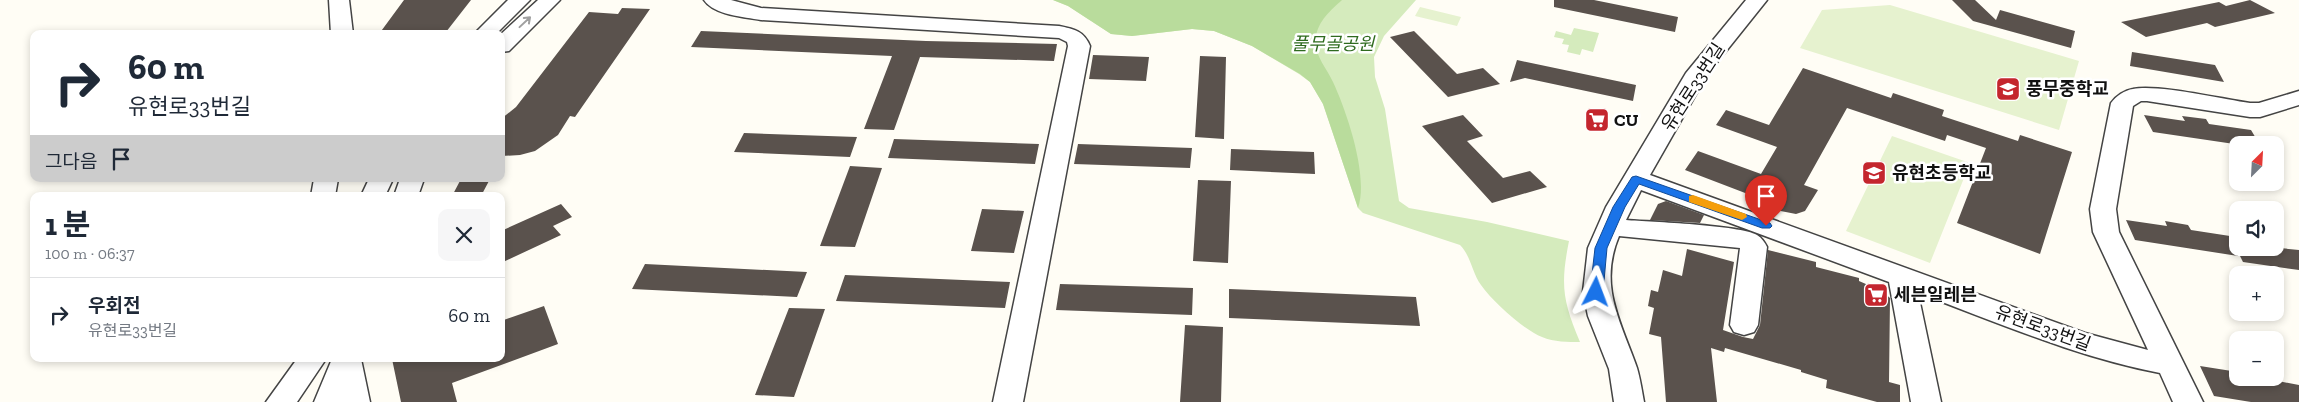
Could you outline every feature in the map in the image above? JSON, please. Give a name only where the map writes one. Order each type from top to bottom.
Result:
[{"type":"street","points":[[339,0],[342,30]]},
{"type":"street","points":[[488,30],[520,0]]},
{"type":"street","points":[[505,42],[550,0]]},
{"type":"street","points":[[714,0],[732,8],[769,15],[1059,32],[1074,36],[1078,41],[1076,62],[1008,402]]},
{"type":"street","name":"유현로33번길","points":[[1629,402],[1624,369],[1602,316],[1596,292],[1601,248],[1609,227],[1697,74],[1757,0]]},
{"type":"street","points":[[2188,402],[2112,246],[2103,220],[2122,103],[2135,95],[2147,94],[2260,110],[2299,98]]},
{"type":"street","name":"유현로33번길","points":[[1636,179],[2091,346],[2126,356],[2171,365]]},
{"type":"street","points":[[1609,227],[1734,238],[1752,244],[1754,247],[1744,325]]},
{"type":"street","points":[[1901,276],[1926,402]]},
{"type":"street","points":[[281,402],[310,362]]},
{"type":"street","points":[[296,402],[311,362]]},
{"type":"street","points":[[329,402],[345,362]]},
{"type":"street","points":[[347,362],[355,402]]},
{"type":"green space","name":"풀무골공원","points":[[1053,0],[1416,0],[1384,36],[1374,57],[1375,77],[1385,109],[1399,201],[1409,208],[1487,222],[1569,241],[1564,282],[1565,293],[1570,315],[1580,342],[1547,339],[1518,322],[1486,292],[1475,275],[1467,254],[1460,245],[1363,213],[1358,208],[1323,104],[1310,82],[1299,74],[1252,46],[1214,31],[1192,29],[1132,36],[1111,34],[1068,6]]},
{"type":"green space","points":[[1053,0],[1342,0],[1329,12],[1319,26],[1316,37],[1316,49],[1339,95],[1355,145],[1361,179],[1361,195],[1358,208],[1323,104],[1310,82],[1300,74],[1252,46],[1214,31],[1192,29],[1132,36],[1111,34],[1068,6]]},
{"type":"green space","points":[[1890,5],[2079,61],[2059,130],[1800,48],[1822,10]]},
{"type":"green space","points":[[1420,7],[1461,17],[1457,26],[1415,16]]},
{"type":"green space","points":[[1574,28],[1599,33],[1593,52],[1582,49],[1580,55],[1567,52],[1569,45],[1562,44],[1564,39],[1554,37],[1556,31],[1571,35]]},
{"type":"green space","points":[[1892,136],[1970,163],[1930,263],[1846,231]]},
{"type":"building","points":[[404,0],[471,0],[448,30],[382,30]]},
{"type":"building","points":[[1554,0],[1594,0],[1678,17],[1675,32],[1554,7]]},
{"type":"building","points":[[1952,0],[1975,0],[1996,20],[2000,10],[2075,31],[2071,48],[1973,21]]},
{"type":"building","points":[[2250,0],[2275,13],[2215,27],[2207,23],[2146,37],[2121,22],[2219,2],[2226,6]]},
{"type":"building","points":[[622,8],[650,9],[575,117],[570,116],[558,135],[535,151],[520,155],[505,156],[505,116],[516,107],[589,12],[618,14]]},
{"type":"building","points":[[701,31],[926,41],[1057,44],[1054,61],[920,57],[894,130],[864,129],[892,56],[691,47]]},
{"type":"building","points":[[1414,31],[1457,74],[1483,68],[1500,84],[1448,97],[1390,37]]},
{"type":"building","points":[[2132,52],[2215,65],[2224,82],[2130,66]]},
{"type":"building","points":[[1093,55],[1149,57],[1146,81],[1089,79]]},
{"type":"building","points":[[1200,56],[1226,57],[1224,139],[1195,137]]},
{"type":"building","points":[[1517,60],[1636,85],[1633,101],[1525,78],[1510,82]]},
{"type":"building","points":[[1803,68],[1891,98],[1893,93],[1944,110],[1942,116],[2018,141],[2020,135],[2072,152],[2040,254],[1957,223],[1986,148],[1947,135],[1945,141],[1847,108],[1804,185],[1818,190],[1805,211],[1796,214],[1775,210],[1750,201],[1753,196],[1685,170],[1698,151],[1761,174],[1777,147],[1716,125],[1726,110],[1769,125]]},
{"type":"building","points":[[1463,115],[1483,136],[1467,141],[1503,178],[1530,171],[1547,187],[1492,203],[1422,126]]},
{"type":"building","points":[[2144,115],[2185,121],[2182,116],[2206,119],[2209,124],[2251,130],[2255,136],[2229,136],[2229,143],[2153,132]]},
{"type":"building","points":[[744,133],[857,137],[850,157],[734,152]]},
{"type":"building","points":[[894,139],[1039,144],[1035,164],[888,158]]},
{"type":"building","points":[[1078,144],[1192,148],[1190,168],[1074,164]]},
{"type":"building","points":[[1231,149],[1314,152],[1315,174],[1230,170]]},
{"type":"building","points":[[850,166],[882,168],[855,247],[820,246]]},
{"type":"building","points":[[1198,180],[1231,181],[1228,263],[1193,261]]},
{"type":"building","points":[[459,182],[488,182],[483,192],[454,192]]},
{"type":"building","points":[[1666,201],[1704,215],[1700,223],[1650,220],[1658,204]]},
{"type":"building","points":[[561,204],[572,217],[553,226],[561,235],[505,261],[505,229]]},
{"type":"building","points":[[982,209],[1024,211],[1014,253],[971,251]]},
{"type":"building","points":[[2126,220],[2167,226],[2165,221],[2188,225],[2191,230],[2229,236],[2229,255],[2135,240]]},
{"type":"building","points":[[2284,248],[2299,250],[2299,270],[2284,268],[2284,266],[2243,262],[2240,256],[2284,256]]},
{"type":"building","points":[[1687,249],[1734,262],[1723,330],[1743,337],[1753,339],[1760,325],[1768,250],[1816,262],[1816,267],[1859,278],[1859,281],[1882,291],[1890,298],[1889,382],[1900,385],[1900,402],[1877,402],[1826,388],[1827,380],[1801,372],[1801,370],[1725,348],[1724,352],[1711,348],[1717,402],[1666,402],[1661,337],[1649,334],[1654,308],[1648,306],[1651,290],[1658,292],[1663,270],[1682,276]]},
{"type":"building","points":[[645,264],[807,272],[797,297],[632,289]]},
{"type":"building","points":[[845,275],[1010,282],[1005,308],[836,301]]},
{"type":"building","points":[[1060,284],[1193,288],[1192,315],[1056,310]]},
{"type":"building","points":[[1229,289],[1416,297],[1420,326],[1229,318]]},
{"type":"building","points":[[544,306],[558,344],[452,383],[457,402],[401,402],[393,362],[505,362],[505,320]]},
{"type":"building","points":[[789,308],[825,309],[794,397],[755,395]]},
{"type":"building","points":[[1185,325],[1223,327],[1221,402],[1180,402]]},
{"type":"building","points":[[2200,366],[2229,371],[2229,386],[2284,386],[2284,382],[2299,385],[2299,402],[2251,402],[2214,396]]},
{"type":"slow traffic","points":[[1693,199],[1742,217]]},
{"type":"place","name":"풍무중학교","points":[[2008,89]]},
{"type":"place","name":"CU","points":[[1597,120]]},
{"type":"place","name":"유현초등학교","points":[[1874,173]]},
{"type":"place","name":"세븐일레븐","points":[[1876,295]]},
{"type":"route","points":[[1596,292],[1601,248],[1619,207],[1636,179],[1766,226]]}]
